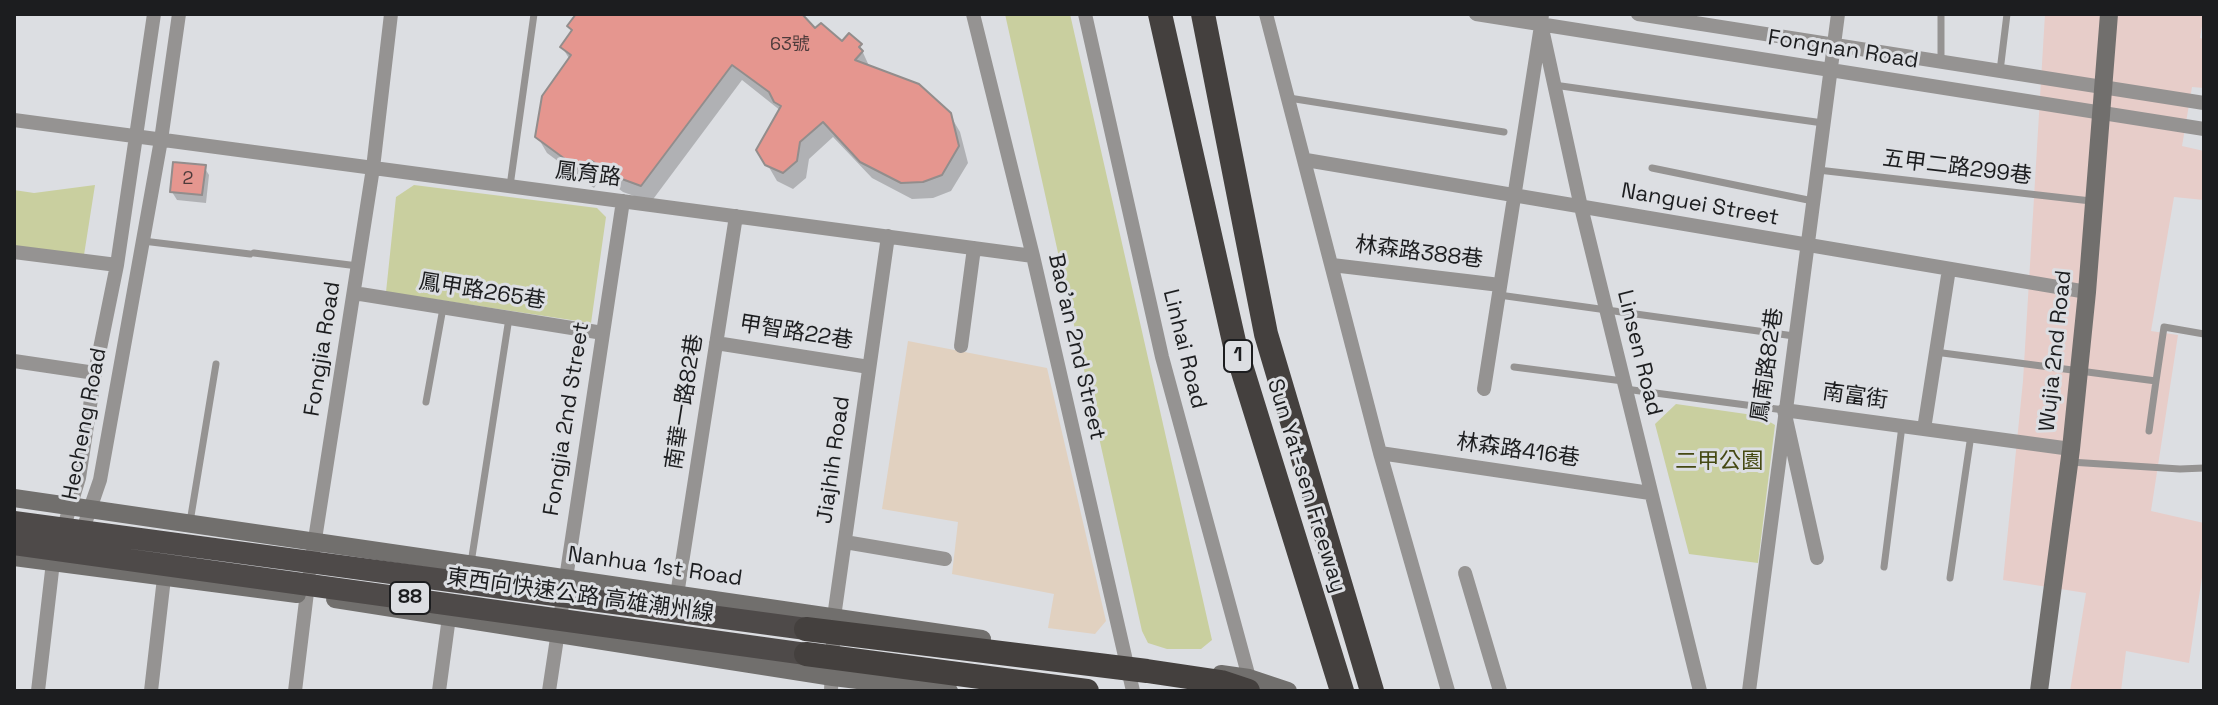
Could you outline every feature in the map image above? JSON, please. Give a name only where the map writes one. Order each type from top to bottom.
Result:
[{"type":"highway","name":"Sun Yat-sen Freeway","points":[[1160,14],[1235,346],[1342,691]]},
{"type":"highway","name":"Sun Yat-sen Freeway","points":[[1203,14],[1266,334],[1372,691]]},
{"type":"highway","name":"東西向快速公路 高雄潮州線","points":[[14,522],[806,629]]},
{"type":"highway","name":"東西向快速公路 高雄潮州線","points":[[14,544],[806,654]]},
{"type":"highway","points":[[806,629],[1147,671],[1250,687]]},
{"type":"highway","points":[[806,654],[1087,691]]},
{"type":"main road","name":"Wujia 2nd Road","points":[[2039,691],[2079,373],[2109,14]]},
{"type":"main road","name":"Nanhua 1st Road","points":[[14,498],[1124,660],[1250,687],[1288,691]]},
{"type":"main road","points":[[14,557],[449,617],[832,684],[949,691]]},
{"type":"street","name":"Hecheng Road","points":[[53,562],[79,478],[138,136],[154,14]]},
{"type":"street","name":"Hecheng Road","points":[[53,562],[79,542],[100,480],[161,140],[179,14]]},
{"type":"street","name":"Fongjia Road","points":[[295,691],[306,595],[373,168],[391,14]]},
{"type":"street","name":"Bao'an 2nd Street","points":[[973,14],[1033,256],[1133,691]]},
{"type":"street","name":"Linhai Road","points":[[1085,14],[1162,357],[1250,687]]},
{"type":"street","points":[[1266,14],[1380,453],[1448,691]]},
{"type":"street","name":"Fongnan Road","points":[[1476,14],[1542,19],[1830,70],[2204,129]]},
{"type":"street","name":"Fongnan Road","points":[[1638,14],[2204,103]]},
{"type":"street","name":"鳳南路82巷","points":[[1749,691],[1838,14]]},
{"type":"street","points":[[1484,389],[1542,19]]},
{"type":"street","name":"Linsen Road","points":[[1542,19],[1581,207],[1700,691]]},
{"type":"street","name":"鳳育路","points":[[14,120],[1033,256]]},
{"type":"street","name":"Nanguei Street","points":[[1306,160],[2087,292]]},
{"type":"street","name":"Fongjia 2nd Street","points":[[549,691],[623,201]]},
{"type":"street","name":"南華一路82巷","points":[[677,595],[736,216]]},
{"type":"street","name":"Jiajhih Road","points":[[832,684],[834,617],[888,236]]},
{"type":"street","points":[[961,346],[974,248]]},
{"type":"street","points":[[14,252],[117,265]]},
{"type":"street","name":"林森路388巷","points":[[1332,265],[1500,290]]},
{"type":"street","points":[[1924,429],[1949,269]]},
{"type":"street","name":"鳳甲路265巷","points":[[354,293],[603,333]]},
{"type":"street","name":"甲智路22巷","points":[[716,343],[869,367]]},
{"type":"street","points":[[14,361],[95,373]]},
{"type":"street","points":[[1784,410],[1817,558]]},
{"type":"street","name":"南富街","points":[[1784,410],[1971,435],[2070,455]]},
{"type":"street","name":"林森路416巷","points":[[1380,453],[1650,493]]},
{"type":"street","points":[[845,542],[945,559]]},
{"type":"street","points":[[38,691],[53,562]]},
{"type":"street","points":[[1465,573],[1500,691]]},
{"type":"street","points":[[151,691],[164,578]]},
{"type":"street","points":[[439,691],[449,617]]},
{"type":"lane","points":[[510,186],[534,14]]},
{"type":"lane","points":[[1941,14],[1941,62]]},
{"type":"lane","points":[[2000,71],[2007,14]]},
{"type":"lane","points":[[1554,85],[1823,123]]},
{"type":"lane","points":[[1289,98],[1504,132]]},
{"type":"lane","points":[[1652,168],[1813,201]]},
{"type":"lane","name":"五甲二路299巷","points":[[1817,170],[2094,202]]},
{"type":"lane","points":[[143,241],[358,266]]},
{"type":"lane","name":"林森路388巷","points":[[1500,290],[1605,309],[1794,336]]},
{"type":"lane","points":[[426,402],[443,308]]},
{"type":"lane","points":[[471,565],[509,318]]},
{"type":"lane","points":[[2149,431],[2164,327],[2204,334]]},
{"type":"lane","points":[[1935,352],[2156,381]]},
{"type":"lane","points":[[190,522],[216,364]]},
{"type":"lane","points":[[1514,367],[1784,410]]},
{"type":"lane","points":[[1884,567],[1902,426]]},
{"type":"lane","points":[[1950,578],[1971,435]]},
{"type":"lane","points":[[2070,455],[2180,469],[2204,468]]},
{"type":"shaded area","points":[[2045,14],[2204,14],[2200,38],[2204,39],[2204,88],[2192,87],[2182,146],[2204,151],[2204,200],[2174,197],[2151,331],[2178,335],[2151,511],[2204,523],[2204,564],[2189,663],[2126,651],[2121,691],[2070,691],[2086,593],[2003,580],[2023,381]]},
{"type":"shaded area","points":[[908,341],[1047,368],[1106,621],[1095,634],[1048,628],[1054,594],[952,574],[958,522],[882,509]]},
{"type":"green space","points":[[1005,14],[1070,14],[1212,640],[1201,649],[1167,649],[1148,643],[1142,631]]},
{"type":"green space","points":[[95,185],[84,255],[14,246],[14,190],[34,193]]},
{"type":"green space","points":[[414,185],[597,208],[606,217],[591,323],[386,292],[396,197]]},
{"type":"green space","name":"二甲公園","points":[[1676,404],[1760,416],[1775,425],[1758,563],[1689,554],[1655,424]]},
{"type":"building","points":[[576,14],[802,14],[815,28],[821,23],[842,41],[849,33],[862,44],[859,47],[863,51],[855,60],[919,84],[951,113],[959,146],[942,175],[923,182],[901,183],[860,162],[823,122],[800,142],[797,161],[783,173],[765,165],[756,150],[781,106],[774,102],[769,92],[732,65],[641,186],[611,175],[592,161],[584,173],[535,137],[542,96],[571,55],[560,47],[572,30],[567,26]]},
{"type":"building","points":[[173,162],[206,165],[202,195],[170,192]]}]
